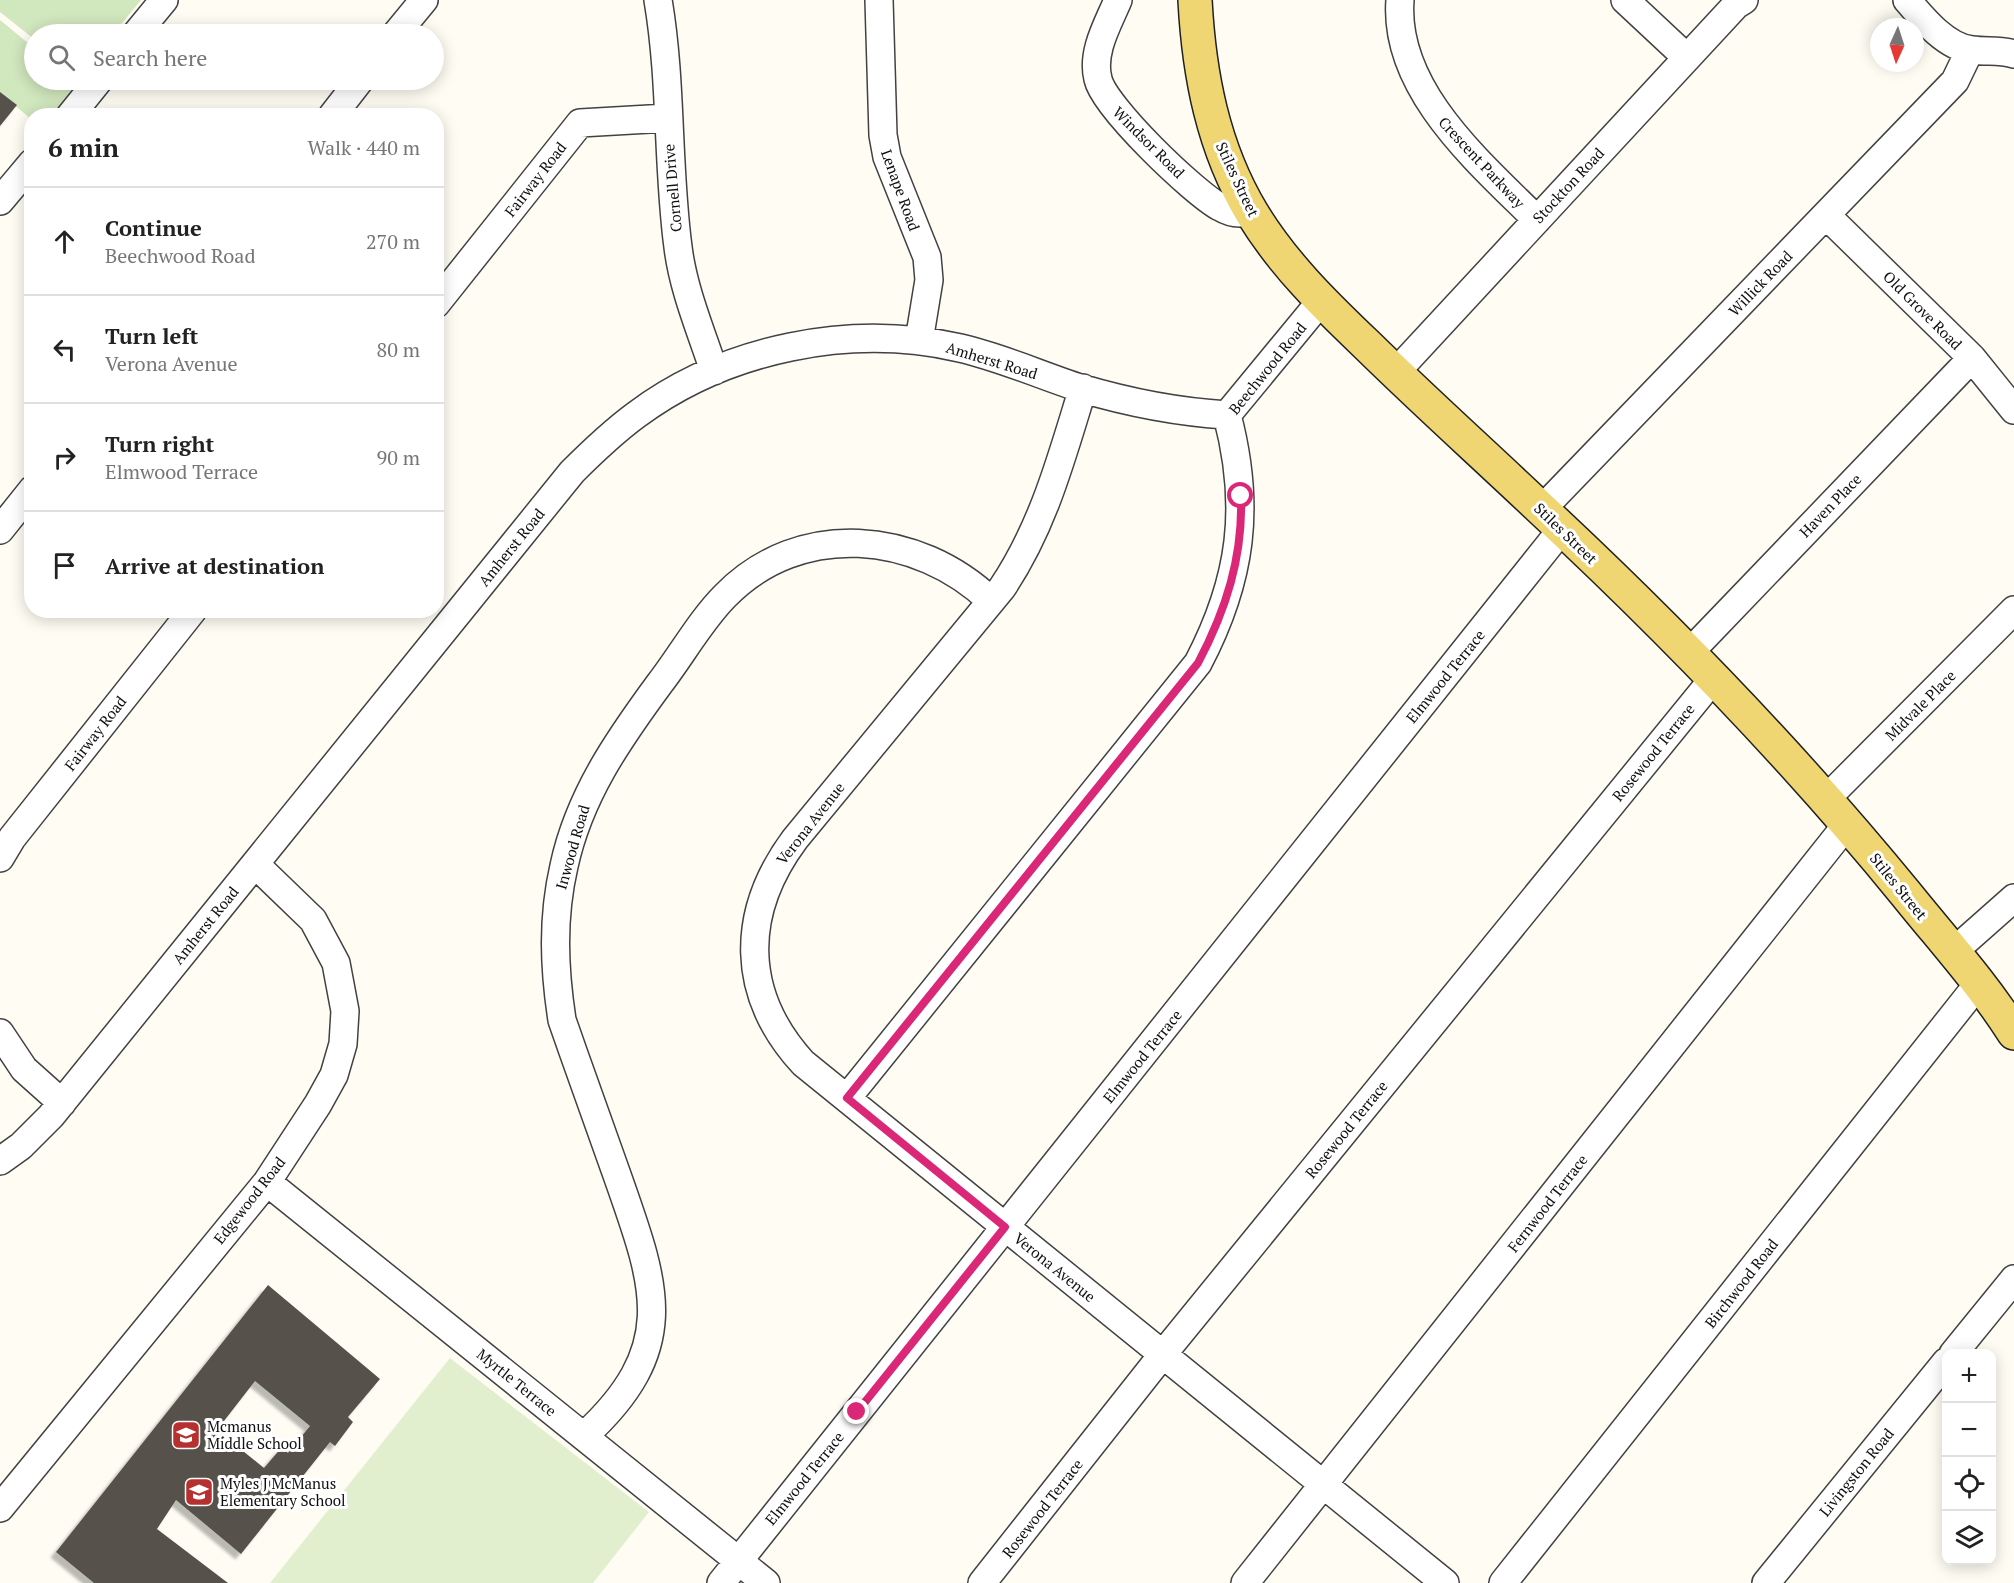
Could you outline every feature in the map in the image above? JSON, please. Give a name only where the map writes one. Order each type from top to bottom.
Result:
[{"type":"main road","name":"Stiles Street","points":[[1195,0],[1200,68],[1213,126],[1251,212],[1284,261],[1321,301],[1395,373],[1552,519],[1714,678],[1848,823],[1978,983],[2014,1033]]},
{"type":"street","points":[[144,24],[164,0]]},
{"type":"street","points":[[404,24],[424,0]]},
{"type":"street","name":"Cornell Drive","points":[[658,0],[664,35],[667,118],[678,251],[714,371]]},
{"type":"street","name":"Lenape Road","points":[[879,0],[883,135],[887,157],[927,258],[929,280],[919,341]]},
{"type":"street","name":"Windsor Road","points":[[1118,0],[1096,59],[1097,77],[1107,99],[1123,120],[1208,199],[1234,213],[1251,212]]},
{"type":"street","name":"Crescent Parkway","points":[[1400,0],[1407,50],[1435,112],[1466,148],[1537,220]]},
{"type":"street","points":[[1626,0],[1686,57]]},
{"type":"street","points":[[1907,0],[1926,23],[1948,39],[1970,50],[2001,50],[2014,54]]},
{"type":"street","name":"Stockton Road","points":[[1395,373],[1737,2]]},
{"type":"street","name":"Willick Road","points":[[1552,519],[1826,215],[1955,81],[1970,50]]},
{"type":"street","points":[[76,108],[91,90]]},
{"type":"street","points":[[338,108],[352,90]]},
{"type":"street","name":"Fairway Road","points":[[444,294],[580,123],[667,118]]},
{"type":"street","points":[[0,201],[24,172]]},
{"type":"street","name":"Old Grove Road","points":[[1826,215],[1972,358],[2014,410]]},
{"type":"street","name":"Beechwood Road","points":[[847,1098],[1198,663],[1225,606],[1239,544],[1240,480],[1227,415],[1321,301]]},
{"type":"street","name":"Amherst Road","points":[[0,1161],[37,1132],[62,1103],[572,472],[604,440],[637,414],[673,391],[714,371],[751,357],[824,342],[877,338],[919,341],[961,348],[1083,388],[1190,413],[1227,415]]},
{"type":"street","name":"Haven Place","points":[[1689,653],[1972,358]]},
{"type":"street","name":"Verona Avenue","points":[[1083,388],[1046,509],[1024,555],[991,601],[795,839],[771,875],[759,906],[754,957],[760,991],[781,1037],[803,1064],[1445,1583]]},
{"type":"street","points":[[0,530],[24,500]]},
{"type":"street","name":"Elmwood Terrace","points":[[720,1583],[1005,1227],[1552,519]]},
{"type":"street","name":"Inwood Road","points":[[584,1436],[613,1408],[632,1380],[647,1341],[652,1300],[644,1252],[562,1020],[556,982],[555,943],[562,876],[574,829],[588,793],[625,730],[725,596],[754,573],[775,561],[802,551],[831,545],[890,546],[945,566],[991,601]]},
{"type":"street","name":"Midvale Place","points":[[1826,799],[2014,610]]},
{"type":"street","name":"Fairway Road","points":[[0,858],[12,838],[187,618]]},
{"type":"street","name":"Rosewood Terrace","points":[[982,1583],[1163,1354],[1714,678]]},
{"type":"street","name":"Fernwood Terrace","points":[[1245,1583],[1848,823]]},
{"type":"street","name":"Edgewood Road","points":[[0,1508],[267,1182],[318,1104],[334,1075],[343,1044],[345,1011],[341,978],[322,933],[297,902],[255,864]]},
{"type":"street","points":[[1953,952],[2014,897]]},
{"type":"street","name":"Birchwood Road","points":[[1503,1583],[1978,983]]},
{"type":"street","points":[[0,1033],[24,1069],[62,1103]]},
{"type":"street","name":"Myrtle Terrace","points":[[267,1182],[766,1583]]},
{"type":"street","points":[[1956,1349],[2014,1279]]},
{"type":"street","name":"Livingston Road","points":[[1766,1583],[1942,1368]]},
{"type":"green space","points":[[0,0],[141,0],[121,24],[24,24],[24,31],[0,12]]},
{"type":"green space","points":[[0,20],[24,40],[24,90],[72,90],[58,108],[24,108],[24,113],[0,93]]},
{"type":"green space","points":[[450,1358],[649,1512],[593,1583],[270,1583]]},
{"type":"building","points":[[0,92],[17,105],[0,126]]},
{"type":"building","name":"Mcmanus Middle School","points":[[268,1285],[380,1379],[348,1417],[353,1422],[335,1446],[330,1442],[241,1554],[176,1500],[157,1529],[228,1583],[94,1583],[56,1552]],"holes":[[[255,1381],[310,1426],[288,1453],[282,1447],[264,1468],[217,1430]]]},
{"type":"place","name":"Mcmanus Middle School","points":[[186,1435]]},
{"type":"place","name":"Myles J McManus Elementary School","points":[[199,1492]]},
{"type":"route","points":[[857,1412],[1005,1227],[847,1098],[1198,663],[1225,606],[1234,575],[1239,544],[1241,496]]}]
